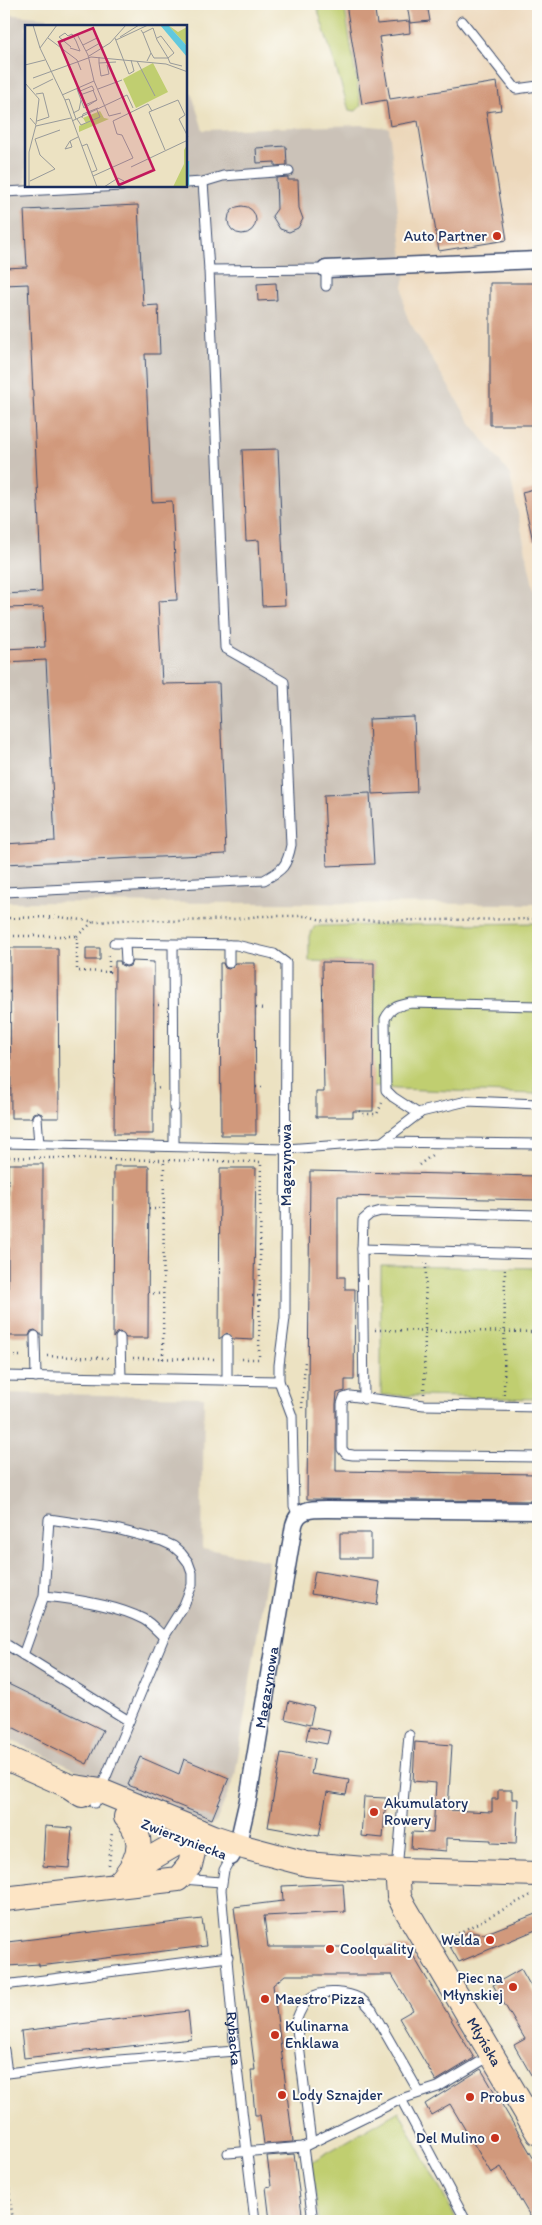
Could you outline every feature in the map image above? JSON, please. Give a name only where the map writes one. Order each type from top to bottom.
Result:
[{"type":"street","points":[[326,269],[538,260]]},
{"type":"street","points":[[298,1516],[304,1511],[311,1509],[538,1511]]},
{"type":"street","name":"Magazynowa","points":[[234,1851],[248,1800],[294,1522],[298,1516]]},
{"type":"street","name":"Zwierzyniecka","points":[[4,1758],[193,1838],[234,1851],[307,1864],[397,1870],[538,1874]]},
{"type":"street","name":"Zwierzyniecka","points":[[98,1797],[119,1823],[193,1838]]},
{"type":"street","points":[[117,1877],[135,1860],[138,1838],[133,1825],[119,1823]]},
{"type":"street","points":[[117,1877],[193,1838]]},
{"type":"street","points":[[4,1900],[117,1877],[178,1878],[190,1865],[193,1838]]},
{"type":"street","name":"Młyńska","points":[[397,1870],[399,1896],[404,1906],[532,2119]]},
{"type":"lane","points":[[462,21],[516,89],[538,86]]},
{"type":"lane","points":[[188,183],[203,182],[223,176],[289,171]]},
{"type":"lane","points":[[4,892],[264,880],[280,872],[288,861],[291,845],[284,682],[225,648],[209,270],[203,182]]},
{"type":"lane","points":[[4,192],[83,188]]},
{"type":"lane","points":[[209,270],[326,269],[326,286]]},
{"type":"lane","points":[[116,948],[125,944],[229,945],[229,963]]},
{"type":"lane","points":[[125,944],[126,962]]},
{"type":"lane","points":[[173,945],[174,1146]]},
{"type":"lane","name":"Magazynowa","points":[[229,945],[256,948],[274,954],[282,959],[287,967],[284,1032],[287,1149],[286,1318],[279,1365],[279,1381],[292,1416],[294,1506],[298,1516]]},
{"type":"lane","points":[[419,1114],[393,1097],[386,1090],[385,1020],[390,1010],[396,1006],[410,1003],[538,1006]]},
{"type":"lane","points":[[382,1142],[419,1114],[467,1101],[538,1104]]},
{"type":"lane","points":[[37,1118],[39,1144]]},
{"type":"lane","points":[[4,1143],[287,1149],[382,1142],[538,1144]]},
{"type":"lane","points":[[364,1399],[363,1220],[370,1214],[381,1211],[538,1215]]},
{"type":"lane","points":[[362,1249],[538,1254]]},
{"type":"lane","points":[[35,1336],[36,1377]]},
{"type":"lane","points":[[120,1338],[120,1378]]},
{"type":"lane","points":[[227,1339],[227,1380]]},
{"type":"lane","points":[[4,1376],[279,1381]]},
{"type":"lane","points":[[538,1407],[424,1405],[350,1396],[344,1398],[342,1404],[342,1449],[346,1454],[538,1457]]},
{"type":"lane","points":[[23,1655],[44,1596],[49,1518],[116,1529],[162,1542],[174,1546],[188,1562],[192,1573],[192,1585],[184,1605],[164,1637],[98,1797]]},
{"type":"lane","points":[[44,1596],[69,1598],[127,1613],[143,1619],[164,1637]]},
{"type":"lane","points":[[4,1644],[130,1721]]},
{"type":"lane","points":[[397,1870],[409,1736]]},
{"type":"lane","name":"Rybacka","points":[[234,1851],[226,1863],[220,1890],[228,1958],[235,2051],[255,2221]]},
{"type":"lane","points":[[178,1878],[221,1882]]},
{"type":"lane","points":[[4,1985],[228,1958]]},
{"type":"lane","points":[[313,2221],[296,2021],[302,2007],[311,1997],[324,1993],[348,1994],[362,2000],[372,2010],[419,2092]]},
{"type":"lane","points":[[4,2050],[7,2073],[106,2060],[235,2051]]},
{"type":"lane","points":[[228,2153],[307,2145],[401,2099],[438,2087],[492,2055]]},
{"type":"lane","points":[[401,2099],[466,2221]]},
{"type":"path","points":[[4,918],[59,917],[94,921],[134,919],[178,921],[260,916],[308,916],[325,921],[538,919]]},
{"type":"path","points":[[4,936],[77,936],[94,921]]},
{"type":"path","points":[[77,936],[77,971],[109,972],[109,952],[116,948]]},
{"type":"path","points":[[4,992],[10,992]]},
{"type":"path","points":[[154,1005],[166,1005]]},
{"type":"path","points":[[256,1008],[264,1009]]},
{"type":"path","points":[[4,1074],[10,1074]]},
{"type":"path","points":[[256,1087],[264,1087]]},
{"type":"path","points":[[153,1089],[165,1088]]},
{"type":"path","points":[[359,1111],[364,1114],[377,1114],[386,1090]]},
{"type":"path","points":[[4,1158],[261,1162],[259,1359],[238,1359],[238,1364]]},
{"type":"path","points":[[163,1359],[164,1160]]},
{"type":"path","points":[[255,1206],[261,1206]]},
{"type":"path","points":[[148,1209],[164,1209]]},
{"type":"path","points":[[424,1405],[426,1252]]},
{"type":"path","points":[[504,1406],[505,1268]]},
{"type":"path","points":[[148,1294],[163,1294]]},
{"type":"path","points":[[252,1296],[260,1296]]},
{"type":"path","points":[[363,1330],[538,1332]]},
{"type":"path","points":[[4,1356],[24,1356],[24,1361]]},
{"type":"path","points":[[46,1362],[47,1356],[65,1356],[109,1358],[110,1363]]},
{"type":"path","points":[[132,1363],[132,1358],[215,1359],[215,1364]]},
{"type":"path","points":[[302,1412],[306,1361]]},
{"type":"path","points":[[117,1877],[119,1823]]},
{"type":"path","points":[[442,1942],[538,1891]]},
{"type":"path","points":[[4,2148],[13,2221]]},
{"type":"shaded area","points":[[345,4],[538,4],[538,610],[510,475],[472,425],[409,321],[404,307],[403,287],[405,276],[385,102],[363,105]]},
{"type":"shaded area","points":[[4,14],[47,18],[51,25],[25,25],[25,188],[188,188],[188,94],[192,94],[203,130],[363,125],[389,128],[405,276],[403,287],[404,308],[409,321],[472,425],[510,475],[538,610],[538,904],[4,902]]},
{"type":"shaded area","points":[[4,1393],[204,1397],[202,1548],[269,1561],[235,1776],[216,1822],[209,1827],[116,1788],[4,1737]]},
{"type":"green space","points":[[316,4],[344,4],[361,106],[356,111],[349,110]]},
{"type":"green space","points":[[538,923],[538,1087],[536,1087],[536,1094],[372,1087],[374,963],[309,961],[309,936],[315,926]]},
{"type":"green space","points":[[381,1266],[538,1268],[538,1399],[381,1395]]},
{"type":"green space","points":[[399,2111],[457,2221],[319,2221],[311,2162]]},
{"type":"building","points":[[346,4],[374,4],[377,24],[409,21],[410,33],[379,37],[390,99],[497,82],[501,110],[486,112],[507,240],[439,251],[418,121],[390,126],[386,100],[362,104]]},
{"type":"building","points":[[407,4],[427,4],[430,21],[410,23]]},
{"type":"building","points":[[286,146],[287,165],[275,166],[275,162],[257,163],[256,148]]},
{"type":"building","points":[[288,177],[288,180],[298,180],[299,208],[303,219],[298,228],[289,232],[280,229],[272,216],[277,209],[276,178]]},
{"type":"building","points":[[138,205],[143,306],[158,305],[160,354],[145,354],[152,502],[172,501],[177,600],[158,601],[162,684],[219,683],[226,854],[4,864],[4,844],[55,841],[46,660],[4,662],[4,649],[45,647],[43,607],[4,608],[4,594],[42,592],[28,284],[4,285],[4,268],[27,267],[24,210]]},
{"type":"building","points":[[242,206],[252,210],[256,220],[252,230],[242,234],[232,230],[228,220],[232,210]]},
{"type":"building","points":[[276,283],[277,300],[258,301],[257,284]]},
{"type":"building","points":[[490,283],[538,283],[538,425],[490,425]]},
{"type":"building","points":[[278,449],[285,605],[262,606],[259,540],[246,541],[242,450]]},
{"type":"building","points":[[538,488],[538,540],[533,541],[522,492]]},
{"type":"building","points":[[414,717],[417,792],[372,794],[369,719]]},
{"type":"building","points":[[370,793],[374,864],[327,866],[324,795]]},
{"type":"building","points":[[10,948],[58,948],[59,1118],[43,1118],[42,1114],[37,1112],[33,1113],[31,1118],[11,1118]]},
{"type":"building","points":[[86,948],[100,948],[100,960],[86,960]]},
{"type":"building","points":[[115,961],[120,961],[121,965],[126,967],[130,966],[132,961],[154,962],[153,1134],[114,1134]]},
{"type":"building","points":[[322,962],[374,963],[373,1111],[353,1111],[353,1117],[316,1117],[316,1092],[324,1092]]},
{"type":"building","points":[[220,963],[223,963],[225,968],[229,969],[235,963],[255,963],[256,1135],[221,1135]]},
{"type":"building","points":[[8,1164],[43,1164],[43,1336],[35,1330],[31,1331],[29,1336],[8,1336]]},
{"type":"building","points":[[114,1166],[149,1166],[148,1338],[126,1338],[120,1332],[116,1333],[113,1338]]},
{"type":"building","points":[[220,1168],[256,1168],[253,1340],[233,1339],[227,1333],[219,1339]]},
{"type":"building","points":[[310,1171],[538,1176],[538,1200],[338,1196],[338,1277],[345,1277],[345,1289],[355,1289],[354,1380],[345,1380],[345,1391],[337,1393],[336,1471],[538,1474],[538,1501],[307,1499]]},
{"type":"building","points":[[340,1533],[371,1533],[371,1558],[340,1558]]},
{"type":"building","points":[[315,1571],[380,1582],[377,1605],[311,1594]]},
{"type":"building","points":[[4,1682],[103,1730],[87,1764],[4,1723]]},
{"type":"building","points":[[289,1701],[314,1707],[310,1725],[285,1719]]},
{"type":"building","points":[[309,1727],[330,1731],[327,1744],[306,1740]]},
{"type":"building","points":[[415,1742],[452,1745],[448,1810],[492,1812],[492,1799],[498,1799],[498,1790],[512,1790],[512,1799],[518,1799],[516,1844],[491,1843],[491,1840],[446,1838],[446,1851],[411,1848],[412,1832],[433,1833],[436,1783],[413,1781]]},
{"type":"building","points":[[281,1753],[314,1759],[311,1774],[349,1780],[346,1795],[327,1792],[319,1836],[268,1827]]},
{"type":"building","points":[[140,1757],[179,1774],[184,1759],[229,1778],[212,1819],[128,1785]]},
{"type":"building","points":[[364,1797],[386,1798],[383,1838],[361,1836]]},
{"type":"building","points":[[45,1826],[72,1828],[69,1868],[43,1866]]},
{"type":"building","points":[[343,1883],[345,1912],[264,1916],[268,1947],[408,1947],[474,2058],[436,2081],[399,2018],[413,2010],[392,1975],[285,1975],[273,1985],[293,2142],[264,2144],[260,2115],[255,2115],[251,2070],[255,2070],[234,1907],[283,1901],[282,1886]]},
{"type":"building","points":[[538,1913],[538,1929],[459,1962],[448,1943],[468,1932],[484,1934]]},
{"type":"building","points":[[202,1919],[206,1946],[39,1966],[39,1964],[8,1966],[7,1942]]},
{"type":"building","points":[[521,1969],[538,1999],[538,2087],[514,2045],[525,2039],[493,1985]]},
{"type":"building","points":[[188,2011],[191,2039],[24,2058],[21,2031]]},
{"type":"building","points":[[481,2069],[538,2166],[538,2221],[533,2221],[501,2167],[491,2173],[450,2104],[431,2115],[425,2104]]},
{"type":"building","points":[[294,2154],[303,2221],[270,2221],[266,2187],[271,2186],[267,2156]]},
{"type":"place","name":"Auto Partner","points":[[497,236]]},
{"type":"place","name":"Akumulatory Rowery","points":[[374,1812]]},
{"type":"place","name":"Welda","points":[[490,1940]]},
{"type":"place","name":"Coolquality","points":[[330,1949]]},
{"type":"place","name":"Piec na Młynskiej","points":[[513,1987]]},
{"type":"place","name":"Maestro Pizza","points":[[265,1999]]},
{"type":"place","name":"Kulinarna Enklawa","points":[[275,2035]]},
{"type":"place","name":"Lody Sznajder","points":[[282,2095]]},
{"type":"place","name":"Probus","points":[[470,2097]]},
{"type":"place","name":"Del Mulino","points":[[495,2138]]}]
